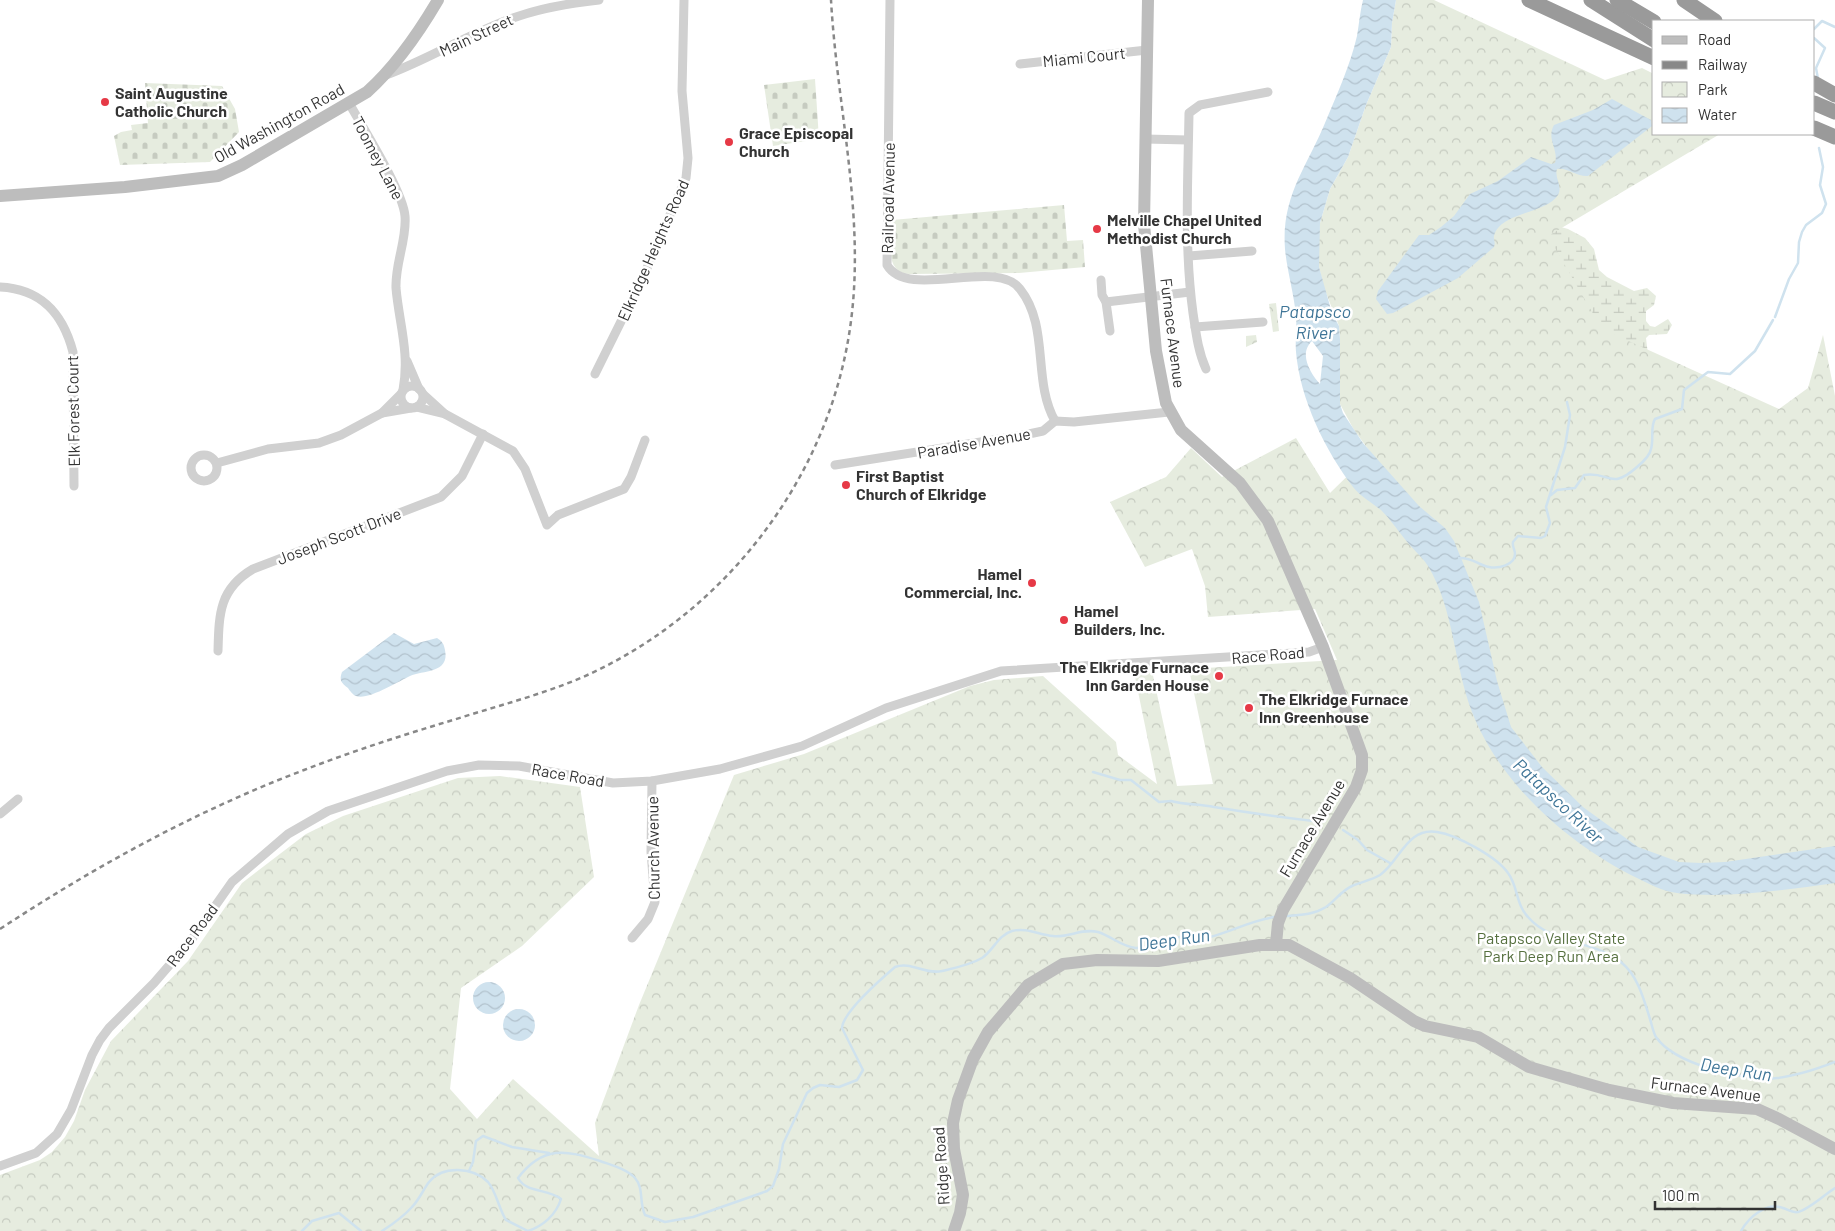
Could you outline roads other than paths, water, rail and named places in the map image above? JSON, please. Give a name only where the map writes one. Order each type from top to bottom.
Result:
[{"type":"highway","points":[[1528,0],[1652,57]]},
{"type":"highway","points":[[1591,0],[1652,39]]},
{"type":"highway","points":[[1617,0],[1652,21]]},
{"type":"highway","points":[[1684,0],[1714,20]]},
{"type":"highway","points":[[1815,84],[1835,95]]},
{"type":"highway","points":[[1815,103],[1835,112]]},
{"type":"highway","points":[[1815,128],[1835,137]]},
{"type":"street","name":"Old Washington Road","points":[[0,196],[135,186],[218,176],[242,165],[349,103],[386,75],[417,33],[438,0]]},
{"type":"street","name":"Main Street","points":[[386,75],[413,65],[478,32],[519,16],[599,0]]},
{"type":"street","name":"Elkridge Heights Road","points":[[595,374],[644,275],[687,173],[682,96],[684,0]]},
{"type":"street","name":"Railroad Avenue","points":[[890,0],[887,265],[894,274],[908,280],[995,277],[1010,280],[1016,285],[1026,300],[1036,323],[1044,395],[1054,421]]},
{"type":"street","name":"Furnace Avenue","points":[[1148,0],[1144,139],[1144,224],[1160,376],[1169,412],[1187,437],[1231,474],[1261,509],[1274,533],[1323,647],[1362,754],[1362,770],[1348,802],[1283,910],[1278,923],[1276,944],[1301,950],[1350,978],[1402,1014],[1420,1023],[1478,1037],[1528,1067],[1650,1099],[1757,1109],[1779,1118],[1835,1149]]},
{"type":"street","name":"Miami Court","points":[[1020,64],[1147,50]]},
{"type":"street","points":[[1206,369],[1199,354],[1190,292],[1188,114],[1200,105],[1268,92]]},
{"type":"street","name":"Toomey Lane","points":[[349,103],[398,194],[405,214],[405,232],[396,276],[407,361],[402,392]]},
{"type":"street","points":[[1144,139],[1188,140]]},
{"type":"street","points":[[1189,256],[1252,251]]},
{"type":"street","points":[[1101,280],[1102,295],[1106,302],[1110,332]]},
{"type":"street","name":"Elk Forest Court","points":[[0,287],[21,290],[43,301],[62,322],[68,335],[73,352],[74,486]]},
{"type":"street","points":[[1106,302],[1190,292]]},
{"type":"street","points":[[1195,327],[1263,322]]},
{"type":"street","name":"Toomey Lane","points":[[407,361],[421,392]]},
{"type":"street","points":[[217,463],[268,449],[319,442],[362,425],[382,413],[402,392],[413,386],[445,414],[505,445],[520,459],[547,524],[558,515],[624,488],[632,477],[645,440]]},
{"type":"street","points":[[402,392],[403,404],[445,414]]},
{"type":"street","points":[[382,413],[414,408],[421,404],[421,392]]},
{"type":"street","points":[[1054,421],[1074,422],[1169,412]]},
{"type":"street","name":"Paradise Avenue","points":[[835,465],[1024,435],[1043,431],[1054,421]]},
{"type":"street","name":"Joseph Scott Drive","points":[[218,651],[222,604],[236,581],[253,569],[441,498],[462,476],[483,434]]},
{"type":"street","name":"Race Road","points":[[0,1166],[28,1156],[52,1140],[67,1119],[92,1055],[109,1028],[154,983],[192,940],[232,882],[244,869],[301,824],[328,811],[422,778],[479,765],[518,766],[595,782],[652,781],[720,769],[779,754],[814,742],[886,708],[992,672],[1291,654],[1309,652],[1323,647]]},
{"type":"street","name":"Church Avenue","points":[[632,938],[648,919],[655,902],[651,852],[652,781]]},
{"type":"street","points":[[0,814],[18,799]]},
{"type":"street","name":"Ridge Road","points":[[954,1231],[960,1213],[962,1195],[953,1136],[958,1100],[973,1059],[984,1039],[1028,986],[1051,969],[1075,961],[1158,961],[1276,944]]},
{"type":"water","name":"Patapsco River","points":[[1363,0],[1396,0],[1392,23],[1391,47],[1366,105],[1348,157],[1330,189],[1320,223],[1319,267],[1332,313],[1339,326],[1340,404],[1343,413],[1363,443],[1419,506],[1445,528],[1454,541],[1479,602],[1497,681],[1511,727],[1542,767],[1583,807],[1638,847],[1679,862],[1725,862],[1835,846],[1835,883],[1736,894],[1696,895],[1671,892],[1651,885],[1612,864],[1562,830],[1519,787],[1500,764],[1484,738],[1466,694],[1443,600],[1428,566],[1384,513],[1353,487],[1333,457],[1308,406],[1298,370],[1296,316],[1286,257],[1285,230],[1291,197],[1325,123],[1351,58]],"holes":[[[1312,341],[1323,356],[1320,384],[1307,364],[1306,352]]]},
{"type":"water","points":[[1612,99],[1651,120],[1652,126],[1588,176],[1565,169],[1557,169],[1559,192],[1552,201],[1505,222],[1498,228],[1494,236],[1494,247],[1458,278],[1393,313],[1387,314],[1376,299],[1378,291],[1419,235],[1429,235],[1441,227],[1454,216],[1470,194],[1498,181],[1531,157],[1551,164],[1555,163],[1556,158],[1551,135],[1554,125],[1593,110]]},
{"type":"water","points":[[394,633],[414,644],[437,638],[445,648],[443,663],[434,670],[415,674],[368,696],[361,697],[355,695],[341,681],[342,672]]},
{"type":"water","points":[[489,982],[501,986],[505,998],[501,1010],[489,1014],[477,1010],[473,998],[477,986]]},
{"type":"water","points":[[519,1009],[531,1013],[535,1025],[531,1037],[519,1041],[507,1037],[503,1025],[507,1013]]},
{"type":"waterway","points":[[1815,28],[1822,21],[1835,27]]},
{"type":"waterway","points":[[1815,39],[1825,48],[1816,68],[1818,79]]},
{"type":"waterway","points":[[1775,317],[1789,279],[1798,263],[1799,242],[1802,232],[1806,225],[1822,213],[1826,204],[1820,185],[1823,167],[1819,148]]},
{"type":"waterway","points":[[1551,495],[1557,490],[1575,488],[1584,475],[1593,474],[1615,479],[1621,478],[1642,463],[1650,452],[1655,419],[1682,409],[1684,390],[1708,372],[1730,374],[1755,351],[1773,320]]},
{"type":"waterway","points":[[1459,558],[1468,559],[1489,567],[1501,567],[1514,558],[1513,542],[1518,536],[1541,538],[1545,536],[1550,523],[1546,507],[1565,447],[1570,415],[1567,402]]},
{"type":"waterway","points":[[1093,772],[1120,780],[1131,780],[1159,802],[1171,801],[1322,822]]},
{"type":"waterway","points":[[1343,830],[1358,840],[1367,850],[1390,863]]},
{"type":"waterway","name":"Deep Run","points":[[1286,916],[1321,910],[1348,888],[1380,875],[1405,846],[1418,835],[1427,832],[1445,834],[1476,848],[1503,867],[1514,884],[1521,907],[1538,926],[1561,938],[1599,950],[1628,968],[1640,989],[1656,1037],[1665,1047],[1678,1055],[1694,1063],[1730,1074],[1764,1078],[1792,1076],[1835,1062]]},
{"type":"waterway","name":"Deep Run","points":[[382,1231],[409,1211],[429,1182],[435,1177],[442,1173],[458,1170],[474,1173],[488,1182],[506,1220],[528,1231],[534,1229],[552,1215],[561,1199],[550,1193],[532,1189],[518,1178],[527,1167],[537,1160],[546,1155],[556,1153],[588,1157],[628,1172],[640,1186],[645,1215],[665,1222],[693,1217],[767,1191],[773,1186],[779,1169],[783,1144],[807,1093],[820,1085],[839,1087],[857,1080],[863,1070],[842,1028],[844,1021],[864,996],[895,967],[907,966],[936,972],[973,963],[982,958],[999,939],[1007,933],[1017,930],[1059,936],[1092,931],[1098,932],[1126,946],[1136,948],[1148,947],[1180,937],[1210,937],[1275,917]]},
{"type":"waterway","points":[[469,1171],[473,1162],[476,1141],[483,1136],[512,1147],[549,1153]]},
{"type":"waterway","points":[[1741,1231],[1753,1216],[1764,1209],[1777,1207],[1798,1212],[1812,1205],[1835,1188]]},
{"type":"waterway","name":"Deep Run","points":[[302,1231],[312,1221],[339,1213],[361,1231]]},
{"type":"railway","points":[[0,929],[110,862],[224,803],[359,750],[535,695],[583,677],[634,650],[682,617],[725,578],[763,534],[795,486],[821,434],[840,379],[851,321],[855,241],[849,160],[831,0]]},
{"type":"place","name":"Saint Augustine Catholic Church","points":[[105,102]]},
{"type":"place","name":"Grace Episcopal Church","points":[[729,142]]},
{"type":"place","name":"Melville Chapel United Methodist Church","points":[[1097,229]]},
{"type":"place","name":"First Baptist Church of Elkridge","points":[[846,485]]},
{"type":"place","name":"Hamel Commercial, Inc.","points":[[1032,583]]},
{"type":"place","name":"Hamel Builders, Inc.","points":[[1064,620]]},
{"type":"place","name":"The Elkridge Furnace Inn Garden House","points":[[1219,676]]},
{"type":"place","name":"The Elkridge Furnace Inn Greenhouse","points":[[1249,708]]},
{"type":"park label","name":"Patapsco Valley State Park Deep Run Area","points":[[1551,947]]}]
